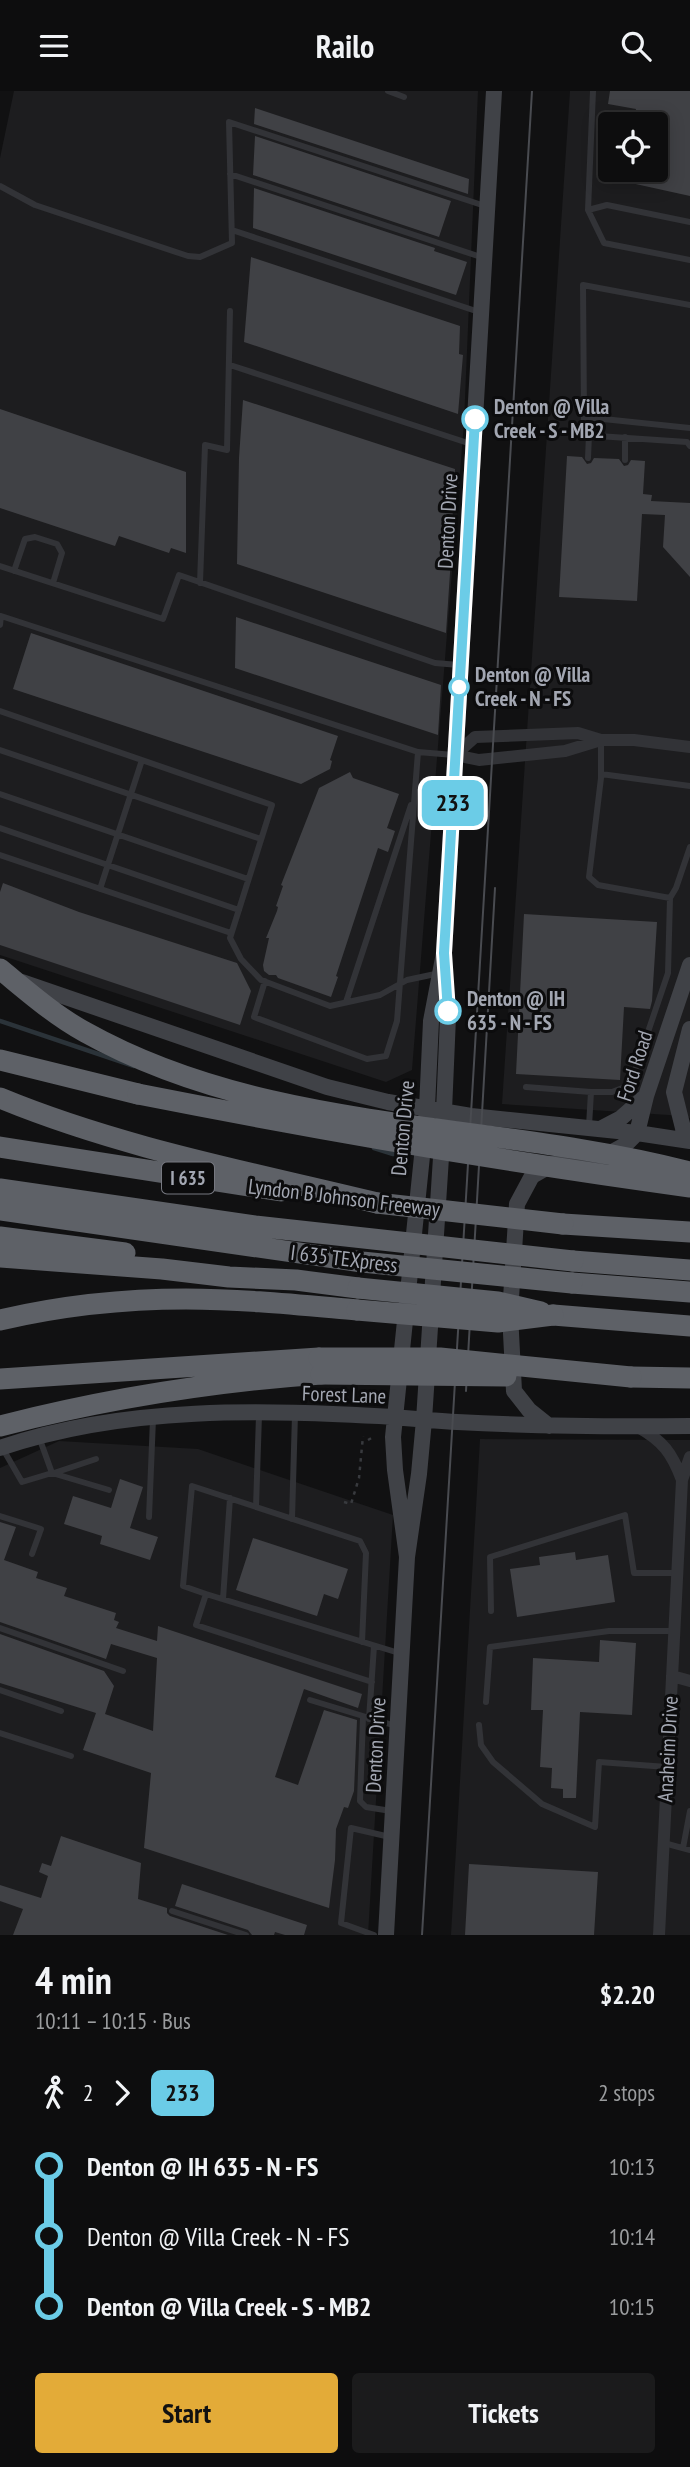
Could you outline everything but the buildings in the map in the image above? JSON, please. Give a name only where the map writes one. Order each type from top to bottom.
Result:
[{"type":"highway","points":[[0,969],[82,1031],[145,1061],[215,1085],[336,1114],[612,1156],[690,1172]]},
{"type":"highway","points":[[0,1060],[99,1085],[253,1117],[578,1172],[690,1187]]},
{"type":"highway","points":[[0,1098],[109,1137],[162,1152],[377,1203]]},
{"type":"highway","name":"Lyndon B Johnson Freeway","points":[[0,1147],[223,1184],[377,1203],[563,1224],[690,1232]]},
{"type":"highway","name":"I 635 TEXpress","points":[[0,1189],[310,1233],[573,1261],[690,1270]]},
{"type":"highway","name":"I 635 TEXpress","points":[[0,1210],[362,1262],[690,1292]]},
{"type":"highway","points":[[0,1237],[230,1266],[296,1280],[498,1302],[560,1316],[690,1326]]},
{"type":"highway","points":[[0,1257],[162,1269],[229,1277],[296,1280]]},
{"type":"highway","points":[[0,1320],[67,1308],[162,1299],[258,1302],[498,1322],[560,1316]]},
{"type":"highway","points":[[0,1379],[366,1357],[440,1358],[631,1377]]},
{"type":"highway","points":[[1,1441],[60,1411],[138,1394],[261,1378],[321,1374],[690,1378]]},
{"type":"street","name":"Denton Drive","points":[[386,1935],[407,1557],[424,1420],[443,1111],[448,1017],[444,953],[494,91]]},
{"type":"street","points":[[455,755],[475,737],[579,733],[601,740]]},
{"type":"street","points":[[455,755],[479,760],[565,751],[601,740],[634,740],[690,747]]},
{"type":"street","name":"Denton Drive","points":[[407,1557],[395,1470],[394,1417],[427,1108],[431,1021],[444,953]]},
{"type":"street","name":"Ford Road","points":[[597,1161],[625,1145],[637,1133],[646,1096],[667,1034],[685,1000],[688,971]]},
{"type":"street","points":[[0,974],[327,1087],[443,1111],[688,1140]]},
{"type":"street","name":"Ford Road","points":[[688,1140],[674,1092],[690,1029]]},
{"type":"street","points":[[594,1129],[621,1118],[646,1096]]},
{"type":"street","points":[[549,1426],[529,1410],[514,1391],[510,1314],[517,1204],[532,1175],[553,1164],[597,1161],[626,1164],[690,1163]]},
{"type":"street","name":"Forest Lane","points":[[1,1441],[153,1417],[259,1413],[549,1426],[690,1426]]},
{"type":"street","name":"Anaheim Drive","points":[[638,1427],[655,1436],[666,1449],[673,1458],[681,1480]]},
{"type":"street","name":"Anaheim Drive","points":[[659,1935],[681,1480],[690,1457]]},
{"type":"street","points":[[672,1676],[690,1681]]},
{"type":"lane","points":[[388,91],[404,97]]},
{"type":"lane","points":[[593,91],[588,210],[604,243],[690,260]]},
{"type":"lane","points":[[0,186],[35,205],[188,256],[200,257],[232,243],[229,122],[487,206]]},
{"type":"lane","points":[[230,174],[484,258]]},
{"type":"lane","points":[[588,210],[607,205],[690,222]]},
{"type":"lane","points":[[232,230],[481,313]]},
{"type":"lane","points":[[690,305],[583,285],[583,435],[687,442],[690,446]]},
{"type":"lane","points":[[200,583],[205,445],[227,450],[230,311]]},
{"type":"lane","points":[[230,365],[473,445]]},
{"type":"lane","points":[[584,417],[690,428]]},
{"type":"lane","points":[[588,458],[589,435]]},
{"type":"lane","points":[[625,437],[625,460]]},
{"type":"lane","points":[[14,571],[25,539],[35,537],[57,544],[62,553],[53,583]]},
{"type":"lane","points":[[0,566],[163,619],[179,575],[435,663],[461,665]]},
{"type":"lane","points":[[0,625],[1,616],[418,752],[455,755]]},
{"type":"lane","points":[[0,711],[272,805],[230,938],[241,960],[265,981],[330,1006],[380,995],[401,983],[440,973]]},
{"type":"lane","points":[[601,740],[601,774],[589,877],[598,885],[670,898]]},
{"type":"lane","points":[[0,750],[261,839]]},
{"type":"lane","points":[[265,981],[254,1017],[367,1059],[386,1056],[397,1021],[401,983],[418,752]]},
{"type":"lane","points":[[100,889],[142,760]]},
{"type":"lane","points":[[601,774],[690,786]]},
{"type":"lane","points":[[0,795],[248,879]]},
{"type":"lane","points":[[346,1002],[415,795]]},
{"type":"lane","points":[[0,828],[239,910]]},
{"type":"lane","points":[[526,1087],[612,1092],[625,1087],[632,1079],[668,972],[670,898],[690,847]]},
{"type":"lane","points":[[0,855],[231,933]]},
{"type":"lane","points":[[681,872],[690,874]]},
{"type":"lane","points":[[668,972],[688,971]]},
{"type":"lane","points":[[649,1028],[667,1034]]},
{"type":"lane","points":[[591,1092],[594,1129]]},
{"type":"lane","points":[[256,1507],[259,1413]]},
{"type":"lane","points":[[292,1519],[295,1414]]},
{"type":"lane","points":[[149,1517],[153,1417]]},
{"type":"lane","points":[[39,1436],[52,1473]]},
{"type":"lane","points":[[1,1441],[22,1482],[96,1459]]},
{"type":"lane","points":[[52,1473],[109,1490]]},
{"type":"lane","points":[[362,1642],[366,1553],[359,1541],[192,1486],[183,1586],[206,1594],[374,1646],[402,1654]]},
{"type":"lane","points":[[223,1599],[230,1498]]},
{"type":"lane","points":[[491,1611],[490,1557],[625,1515],[634,1573],[677,1573]]},
{"type":"lane","points":[[0,1516],[41,1529],[33,1554]]},
{"type":"lane","points":[[206,1594],[196,1625],[372,1682]]},
{"type":"lane","points":[[0,1628],[123,1671]]},
{"type":"lane","points":[[486,1702],[490,1647],[609,1631],[674,1631]]},
{"type":"lane","points":[[374,1646],[360,1801],[366,1807],[393,1811]]},
{"type":"lane","points":[[0,1690],[61,1711]]},
{"type":"lane","points":[[310,1700],[398,1727]]},
{"type":"lane","points":[[479,1725],[481,1745],[493,1762],[542,1804],[595,1827],[599,1762],[667,1767]]},
{"type":"lane","points":[[0,1733],[71,1756]]},
{"type":"lane","points":[[663,1843],[686,1849],[690,1811]]},
{"type":"lane","points":[[374,1935],[341,1923],[351,1828],[391,1837]]},
{"type":"lane","points":[[172,1911],[246,1935]]},
{"type":"path","points":[[344,1502],[351,1504],[359,1478],[363,1436]]},
{"type":"path","points":[[368,1440],[375,1436]]},
{"type":"shaded area","points":[[14,91],[478,91],[464,422],[412,1070],[386,1082],[0,955],[0,158]]},
{"type":"shaded area","points":[[570,91],[690,91],[690,1118],[502,1104]]},
{"type":"shaded area","points":[[480,1439],[690,1440],[690,1935],[451,1935]]},
{"type":"shaded area","points":[[59,1441],[198,1449],[393,1515],[368,1935],[0,1935],[0,1468]]},
{"type":"waterway","points":[[0,1021],[134,1066]]},
{"type":"waterway","points":[[374,1148],[393,1154]]},
{"type":"tram line","points":[[422,1935],[532,91]]},
{"type":"tram line","points":[[466,1391],[495,888]]},
{"type":"bus line","name":"233","points":[[448,1011],[444,953],[475,419]]},
{"type":"place","name":"Denton @ Villa Creek - S - MB2","points":[[475,419]]},
{"type":"place","name":"Denton @ Villa Creek - N - FS","points":[[459,687]]},
{"type":"place","name":"Denton @ IH 635 - N - FS","points":[[448,1011]]}]
